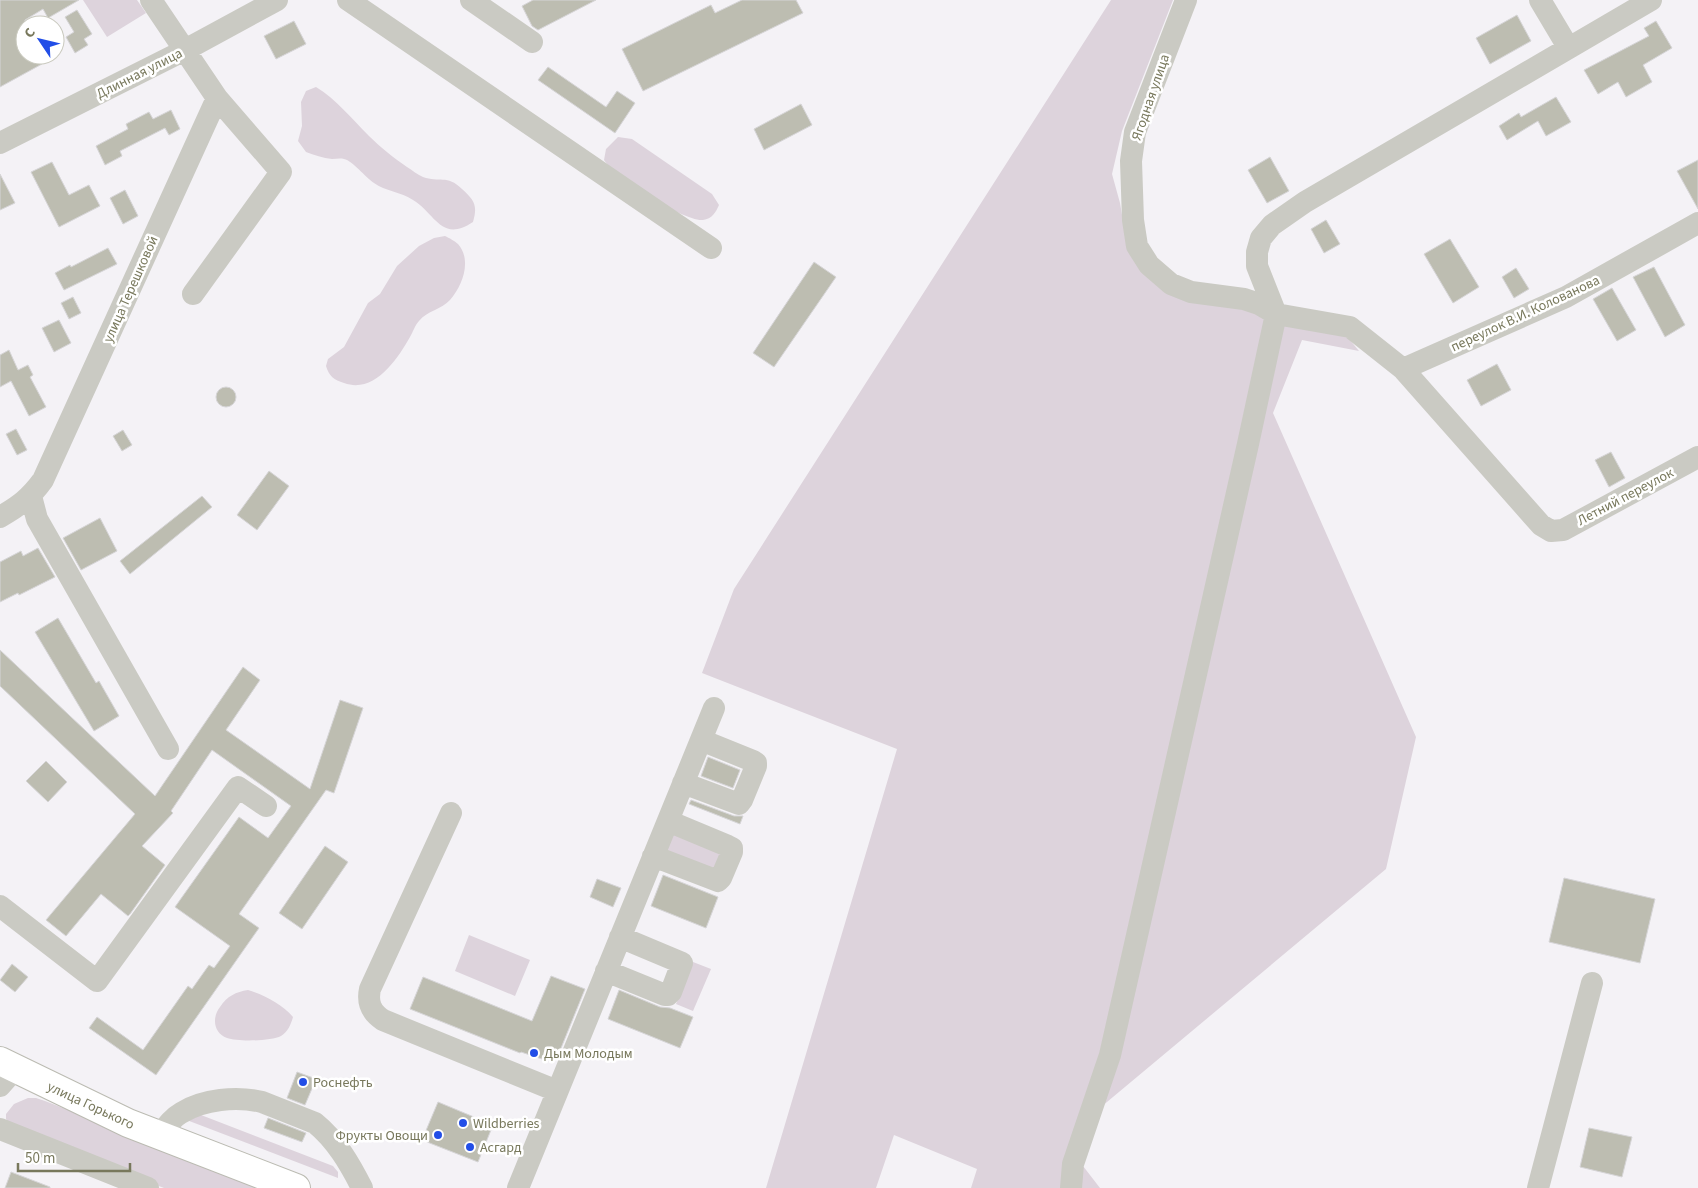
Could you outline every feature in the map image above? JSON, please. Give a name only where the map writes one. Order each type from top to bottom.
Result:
[{"type":"main road","name":"улица Горького","points":[[5,1072],[128,1123],[296,1188]]},
{"type":"street","points":[[151,0],[217,98],[281,172],[193,294]]},
{"type":"street","name":"Длинная улица","points":[[0,143],[185,50],[276,0]]},
{"type":"street","points":[[348,0],[711,248]]},
{"type":"street","points":[[471,0],[532,42]]},
{"type":"street","points":[[1540,0],[1568,48]]},
{"type":"street","points":[[1071,1188],[1073,1164],[1110,1055],[1276,314],[1257,266],[1257,252],[1262,238],[1272,225],[1304,202],[1651,0]]},
{"type":"street","name":"Ягодная улица","points":[[1188,2],[1135,132],[1131,161],[1133,220],[1136,246],[1149,265],[1171,284],[1191,292],[1244,298],[1260,304],[1276,314],[1350,327],[1403,370],[1541,525],[1551,531]]},
{"type":"street","name":"улица Терешковой","points":[[0,517],[19,506],[31,496],[43,480],[217,98]]},
{"type":"street","name":"переулок В.И. Колованова","points":[[1403,370],[1566,297],[1698,223]]},
{"type":"street","name":"Летний переулок","points":[[1551,531],[1563,530],[1698,457]]},
{"type":"street","points":[[31,496],[37,519],[168,749]]},
{"type":"street","points":[[518,1188],[714,708]]},
{"type":"street","points":[[683,783],[739,804],[742,800],[756,763],[701,740]]},
{"type":"street","points":[[0,906],[97,981],[238,787],[266,806]]},
{"type":"street","points":[[451,813],[370,989],[368,1001],[376,1015],[383,1020],[557,1091]]},
{"type":"street","points":[[653,856],[715,881],[721,878],[732,848],[668,821]]},
{"type":"street","points":[[606,971],[665,995],[671,992],[682,963],[620,937]]},
{"type":"street","points":[[1538,1188],[1592,983]]},
{"type":"street","points":[[160,1135],[180,1113],[194,1106],[229,1099],[248,1099],[262,1102],[315,1123],[322,1128],[336,1144],[362,1188]]},
{"type":"street","points":[[2,1138],[148,1188]]},
{"type":"shaded area","points":[[83,0],[137,0],[146,13],[107,37]]},
{"type":"shaded area","points":[[1111,0],[1173,0],[1122,131],[1112,174],[1120,203],[1125,233],[1134,257],[1249,310],[1345,334],[1359,351],[1302,340],[1273,413],[1416,737],[1386,869],[1101,1107],[1083,1166],[1100,1188],[971,1188],[977,1169],[894,1135],[876,1188],[766,1188],[897,749],[702,673],[734,589]]},
{"type":"shaded area","points":[[316,87],[337,103],[378,144],[417,174],[429,179],[447,180],[457,184],[474,203],[473,222],[462,228],[446,228],[413,200],[378,186],[348,160],[325,158],[306,152],[298,141],[302,126],[301,102],[306,91]]},
{"type":"shaded area","points":[[618,137],[632,139],[712,194],[719,205],[713,215],[703,220],[681,214],[650,197],[610,167],[604,160],[606,149]]},
{"type":"shaded area","points":[[445,236],[458,244],[464,257],[464,272],[455,294],[443,306],[426,315],[416,324],[405,346],[391,365],[375,379],[365,384],[355,385],[340,382],[332,377],[326,366],[328,359],[344,347],[368,303],[380,294],[397,266],[419,246],[434,238]]},
{"type":"shaded area","points":[[672,830],[724,852],[716,873],[663,852]]},
{"type":"shaded area","points":[[469,935],[530,960],[515,996],[455,971]]},
{"type":"shaded area","points":[[693,962],[711,969],[693,1011],[676,1004]]},
{"type":"shaded area","points":[[248,990],[260,994],[284,1008],[293,1017],[286,1032],[276,1038],[262,1040],[232,1039],[222,1036],[215,1024],[217,1011],[232,995]]},
{"type":"shaded area","points":[[28,1098],[45,1101],[269,1188],[164,1188],[14,1130],[6,1119],[6,1114],[14,1104]]},
{"type":"shaded area","points":[[201,1115],[333,1166],[338,1172],[338,1178],[184,1119]]},
{"type":"building","points":[[0,0],[79,0],[53,15],[46,15],[43,9],[33,15],[15,15],[15,65],[40,65],[0,87]]},
{"type":"building","points":[[533,0],[596,0],[538,30],[532,26],[522,6]]},
{"type":"building","points":[[742,0],[796,0],[803,13],[643,91],[622,49],[711,5],[715,13]]},
{"type":"building","points":[[77,10],[92,34],[84,39],[88,45],[75,53],[66,37],[74,32],[65,17]]},
{"type":"building","points":[[1517,15],[1531,41],[1490,64],[1476,38]]},
{"type":"building","points":[[294,21],[306,44],[276,59],[264,36]]},
{"type":"building","points":[[1656,21],[1672,48],[1643,65],[1652,82],[1626,97],[1618,82],[1598,94],[1584,70],[1649,36],[1644,28]]},
{"type":"building","points":[[548,67],[606,107],[617,91],[635,103],[615,133],[538,80]]},
{"type":"building","points":[[1556,97],[1571,122],[1546,136],[1538,121],[1507,140],[1499,126],[1519,113],[1521,117]]},
{"type":"building","points":[[801,104],[812,125],[764,150],[754,129]]},
{"type":"building","points":[[171,110],[180,129],[169,135],[165,128],[120,151],[122,156],[105,165],[96,146],[128,129],[126,124],[149,112],[153,119]]},
{"type":"building","points":[[1270,157],[1289,191],[1267,203],[1248,170]]},
{"type":"building","points":[[1698,160],[1698,209],[1677,171]]},
{"type":"building","points":[[52,162],[69,195],[89,185],[100,206],[59,227],[31,172]]},
{"type":"building","points":[[0,174],[15,203],[0,210]]},
{"type":"building","points":[[125,190],[138,216],[123,224],[110,198]]},
{"type":"building","points":[[1326,220],[1340,244],[1324,253],[1311,229]]},
{"type":"building","points":[[1450,239],[1479,287],[1453,303],[1424,254]]},
{"type":"building","points":[[108,248],[117,264],[64,290],[55,273]]},
{"type":"building","points":[[814,262],[836,277],[774,367],[753,353]]},
{"type":"building","points":[[1654,267],[1685,325],[1665,337],[1633,277]]},
{"type":"building","points":[[1516,268],[1529,289],[1514,298],[1502,277]]},
{"type":"building","points":[[1612,288],[1636,330],[1617,341],[1593,299]]},
{"type":"building","points":[[73,297],[81,313],[69,319],[61,303]]},
{"type":"building","points":[[59,320],[71,343],[54,352],[42,328]]},
{"type":"building","points":[[9,350],[18,370],[28,365],[33,375],[30,377],[46,407],[29,416],[11,381],[0,387],[0,355]]},
{"type":"building","points":[[1497,364],[1511,390],[1481,406],[1467,380]]},
{"type":"building","points":[[226,387],[233,390],[236,397],[233,404],[226,407],[219,404],[216,397],[219,390]]},
{"type":"building","points":[[16,429],[27,450],[17,455],[6,434]]},
{"type":"building","points":[[123,430],[132,445],[122,451],[113,436]]},
{"type":"building","points":[[1611,452],[1625,478],[1609,487],[1595,460]]},
{"type":"building","points":[[269,471],[289,486],[257,530],[237,515]]},
{"type":"building","points":[[202,496],[212,507],[130,574],[120,561]]},
{"type":"building","points":[[100,518],[117,551],[81,570],[63,538]]},
{"type":"building","points":[[38,548],[55,577],[0,602],[0,562],[21,551],[23,556]]},
{"type":"building","points":[[58,618],[96,683],[99,681],[119,716],[94,731],[35,632]]},
{"type":"building","points":[[0,650],[155,796],[243,667],[260,680],[226,730],[310,789],[340,700],[363,708],[334,793],[326,790],[239,914],[259,928],[156,1075],[89,1028],[97,1017],[143,1050],[188,986],[192,989],[209,965],[214,968],[230,946],[175,907],[239,817],[268,838],[291,806],[212,750],[171,811],[173,813],[142,846],[165,865],[130,914],[128,916],[101,894],[66,936],[46,920],[135,814],[0,686]]},
{"type":"building","points":[[708,757],[740,770],[733,788],[701,776]]},
{"type":"building","points":[[46,761],[67,782],[48,802],[26,781]]},
{"type":"building","points":[[691,800],[734,816],[743,816],[740,824],[689,804]]},
{"type":"building","points":[[325,846],[348,862],[302,929],[279,913]]},
{"type":"building","points":[[663,875],[718,897],[706,928],[651,906]]},
{"type":"building","points":[[1564,878],[1655,899],[1640,963],[1549,942]]},
{"type":"building","points":[[597,879],[621,888],[613,907],[590,897]]},
{"type":"building","points":[[12,964],[28,977],[15,992],[0,980]]},
{"type":"building","points":[[551,976],[585,989],[559,1053],[555,1051],[545,1060],[520,1053],[410,1009],[423,977],[532,1021]]},
{"type":"building","points":[[619,990],[660,1007],[670,1008],[693,1017],[680,1048],[608,1019]]},
{"type":"building","points":[[297,1072],[316,1079],[305,1105],[287,1098]]},
{"type":"building","points":[[438,1102],[493,1125],[478,1162],[422,1140]]},
{"type":"building","points":[[268,1118],[306,1133],[302,1142],[264,1128]]},
{"type":"building","points":[[1589,1128],[1632,1137],[1622,1177],[1580,1167]]},
{"type":"building","points":[[11,1172],[50,1187],[50,1188],[5,1188]]},
{"type":"place","name":"Дым Молодым","points":[[534,1053]]},
{"type":"place","name":"Роснефть","points":[[303,1082]]},
{"type":"place","name":"Wildberries","points":[[463,1123]]},
{"type":"place","name":"Фрукты Овощи","points":[[438,1135]]},
{"type":"place","name":"Асгард","points":[[470,1147]]}]
